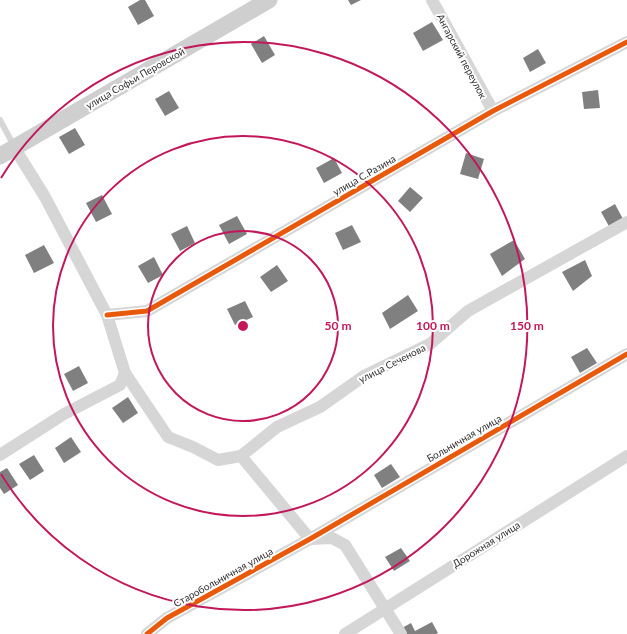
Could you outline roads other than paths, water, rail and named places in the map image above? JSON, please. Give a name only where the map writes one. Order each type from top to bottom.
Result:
[{"type":"main road","name":"улица Софьи Перовской","points":[[0,156],[269,0]]},
{"type":"street","name":"Ангарский переулок","points":[[432,0],[493,111]]},
{"type":"street","name":"улица С.Разина","points":[[107,315],[147,311],[493,111],[627,42]]},
{"type":"street","points":[[14,147],[45,197],[107,315],[125,373],[168,436],[194,447],[218,460],[241,456],[310,539],[332,538],[345,545],[402,634]]},
{"type":"street","name":"улица Сеченова","points":[[241,456],[277,427],[320,407],[364,376],[430,344],[468,311],[627,222]]},
{"type":"street","name":"Больничная улица","points":[[310,539],[627,354]]},
{"type":"street","points":[[0,456],[64,414],[120,385],[125,373]]},
{"type":"street","name":"Дорожная улица","points":[[345,634],[385,607],[627,456]]},
{"type":"street","name":"Старобольничная улица","points":[[147,634],[167,618],[310,539]]},
{"type":"lane","points":[[0,120],[14,147]]}]
